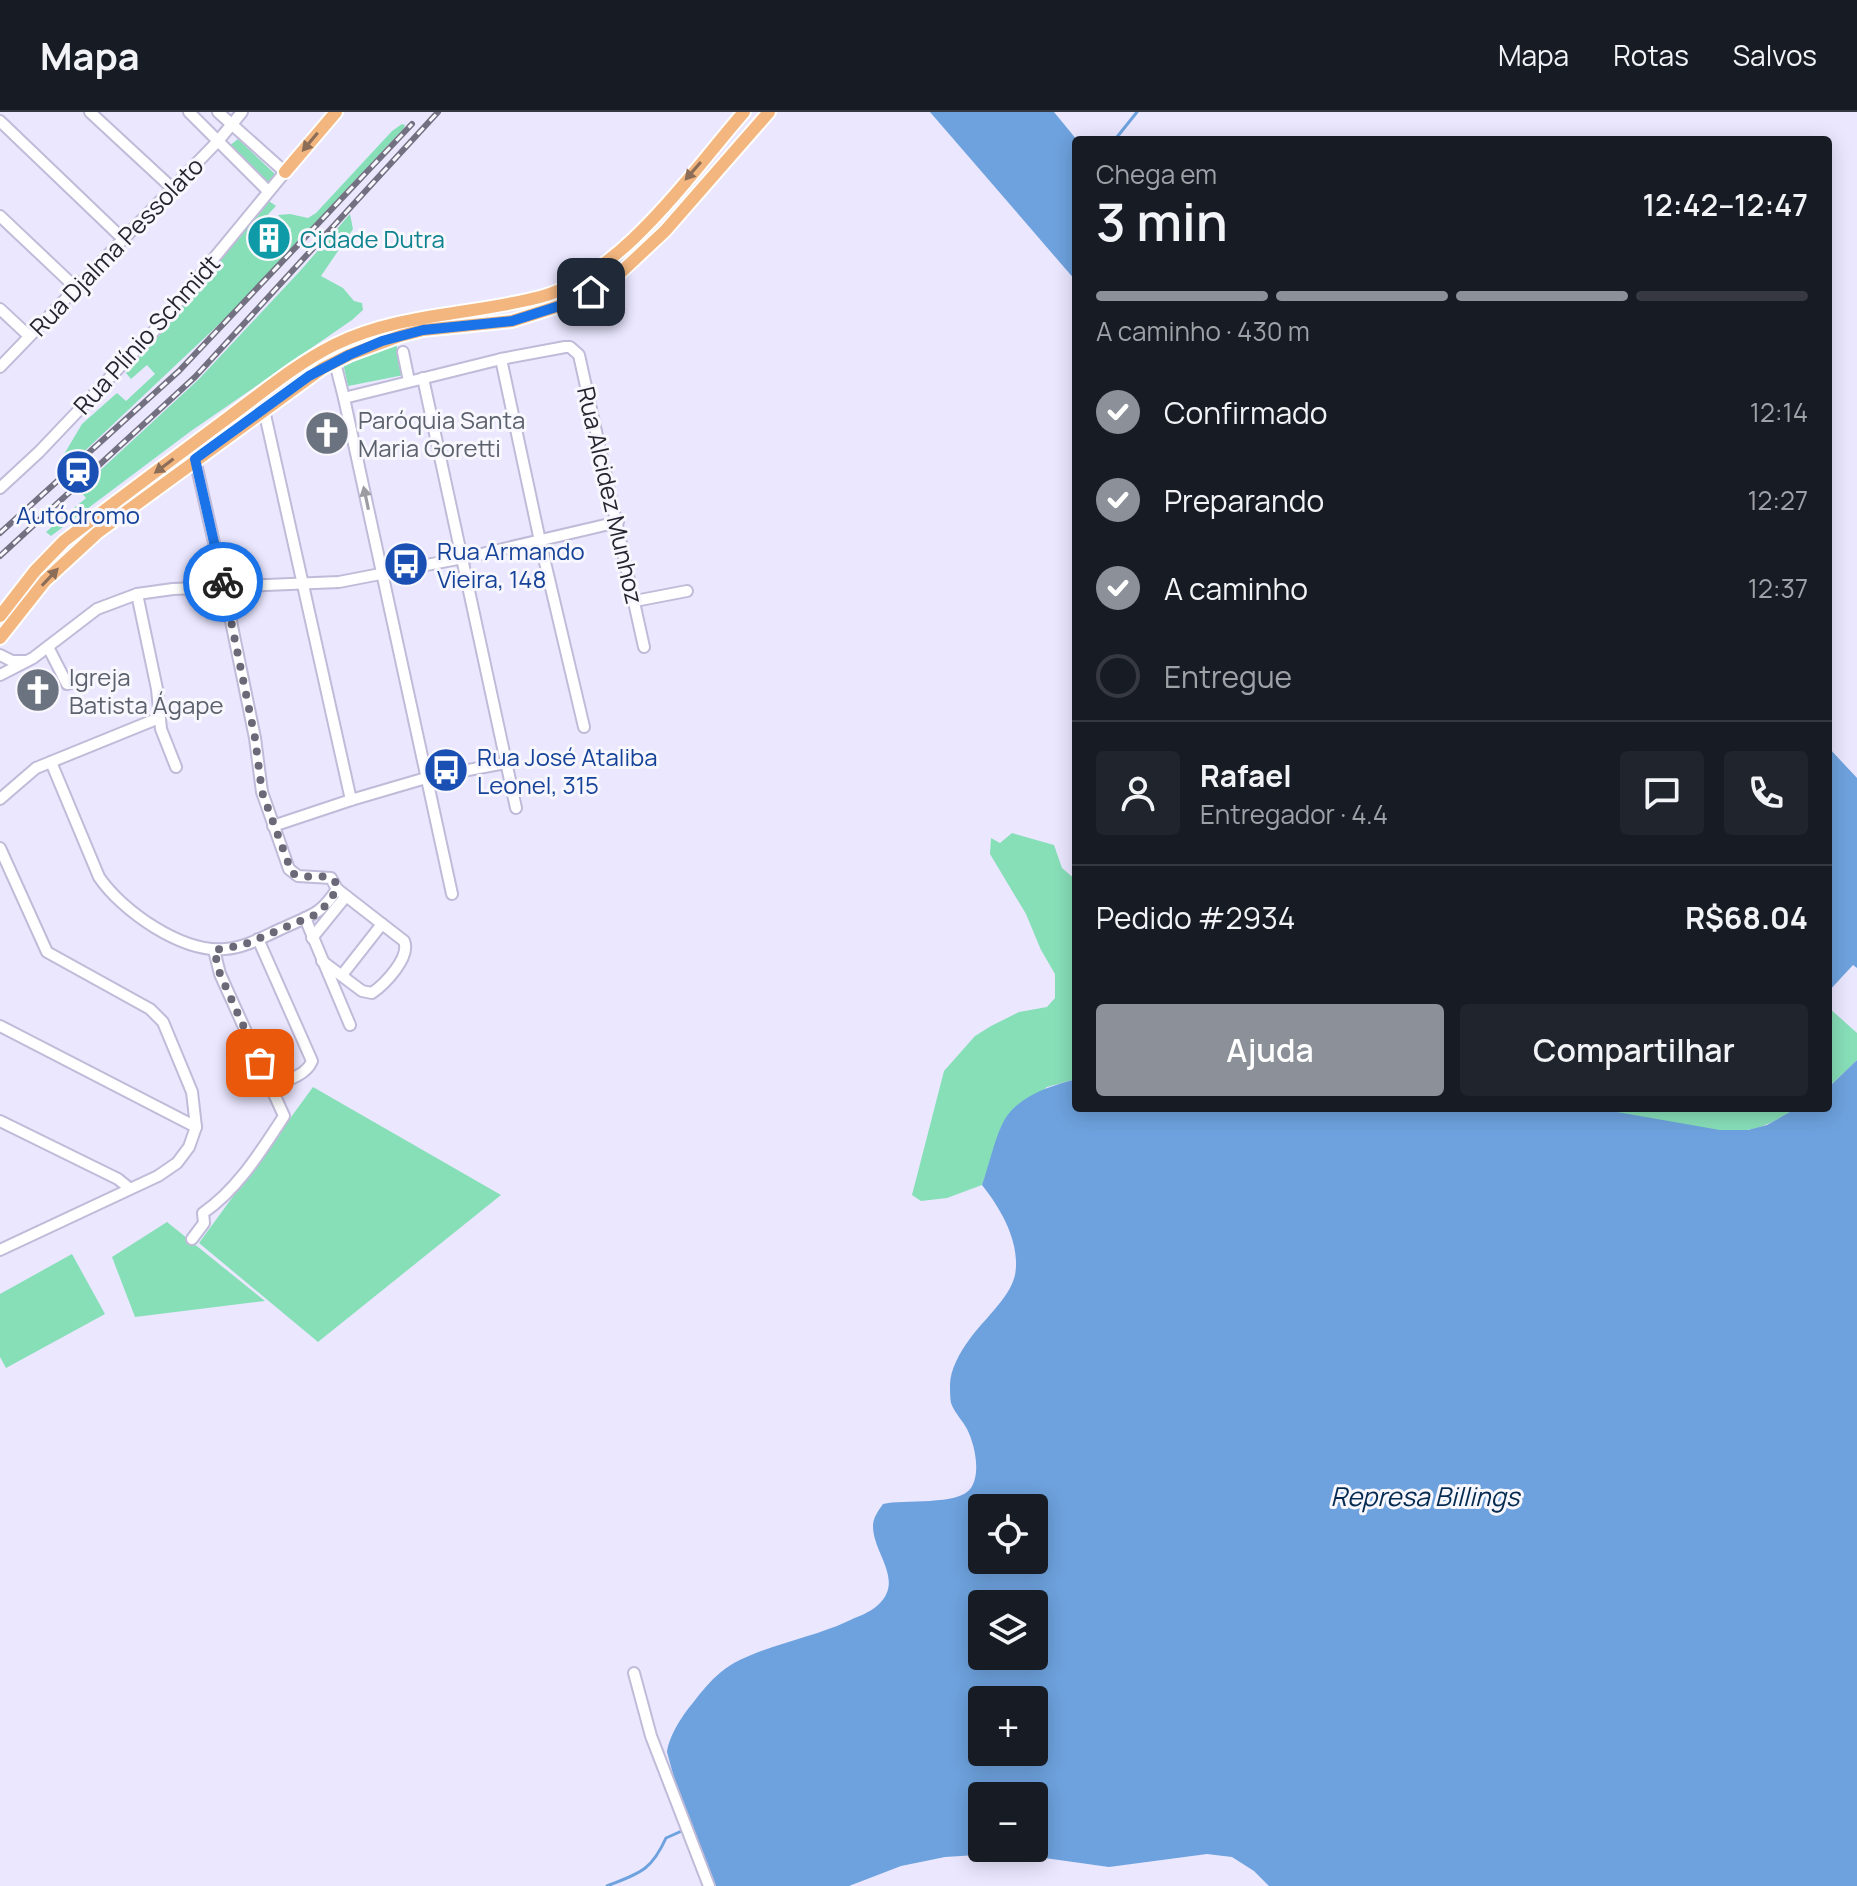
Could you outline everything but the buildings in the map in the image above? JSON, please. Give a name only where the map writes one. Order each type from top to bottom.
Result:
[{"type":"main road","points":[[285,172],[336,112]]},
{"type":"main road","points":[[0,616],[35,571],[64,541],[273,384],[331,347],[399,321],[543,296],[574,283],[607,262],[630,242],[744,112]]},
{"type":"main road","points":[[0,638],[45,581],[97,533],[309,376],[400,336],[423,330],[512,321],[591,292],[618,275],[645,251],[769,112]]},
{"type":"main road","points":[[569,301],[574,283]]},
{"type":"main road","points":[[264,410],[263,401],[273,384]]},
{"type":"street","points":[[90,112],[172,188]]},
{"type":"street","points":[[189,112],[268,191]]},
{"type":"street","points":[[218,112],[285,172]]},
{"type":"street","name":"Rua Djalma Pessolato","points":[[0,367],[218,141],[242,112]]},
{"type":"street","points":[[0,121],[122,238]]},
{"type":"street","name":"Rua Plínio Schmidt","points":[[0,488],[39,452],[154,331],[285,172]]},
{"type":"street","points":[[0,216],[75,287]]},
{"type":"street","points":[[0,309],[29,336]]},
{"type":"street","points":[[331,347],[452,894]]},
{"type":"street","name":"Rua Alcidez Munhoz","points":[[501,359],[570,347],[579,355],[644,647]]},
{"type":"street","points":[[403,352],[409,381]]},
{"type":"street","points":[[344,398],[501,359],[584,727]]},
{"type":"street","points":[[423,378],[516,808]]},
{"type":"street","points":[[264,410],[351,800]]},
{"type":"street","points":[[195,459],[255,738],[262,792],[292,873],[298,876],[326,876],[335,881],[342,892],[404,941],[407,947],[394,969],[372,993],[362,991],[322,961]]},
{"type":"street","points":[[0,675],[28,662],[97,609],[137,594],[173,589],[339,582],[618,522]]},
{"type":"street","points":[[635,601],[687,591]]},
{"type":"street","points":[[137,594],[157,689],[162,736],[176,767]]},
{"type":"street","points":[[48,647],[67,684],[82,681]]},
{"type":"street","points":[[0,657],[28,662]]},
{"type":"street","points":[[0,799],[30,772],[159,718]]},
{"type":"street","points":[[51,762],[99,877],[108,891],[122,905],[167,934],[214,950],[234,948],[323,910],[342,892]]},
{"type":"street","points":[[273,826],[426,778],[505,763]]},
{"type":"street","points":[[0,848],[47,952],[150,1009],[163,1022],[192,1092],[196,1127],[193,1140],[177,1163],[158,1176],[0,1250]]},
{"type":"street","points":[[312,938],[342,892]]},
{"type":"street","points":[[305,918],[350,1025]]},
{"type":"street","points":[[342,975],[382,924]]},
{"type":"street","points":[[258,939],[312,1061],[309,1068],[270,1086]]},
{"type":"street","points":[[192,1239],[204,1223],[203,1213],[218,1203],[257,1158],[284,1116],[220,974],[214,950]]},
{"type":"street","points":[[0,1026],[196,1127]]},
{"type":"street","points":[[0,1121],[118,1179],[129,1188]]},
{"type":"street","points":[[634,1673],[651,1736],[709,1886]]},
{"type":"green space","points":[[402,124],[404,128],[233,311],[71,464],[63,456],[82,424],[117,393],[126,401],[155,374],[147,365],[131,379],[126,373],[266,203],[269,201],[276,206],[258,225],[263,230],[249,244],[262,258],[291,229],[278,215],[308,218],[316,213]]},
{"type":"green space","points":[[238,139],[276,175],[268,183],[229,146]]},
{"type":"green space","points":[[350,214],[353,229],[321,276],[343,288],[354,301],[362,303],[363,310],[191,431],[51,536],[46,532],[86,498],[79,490],[199,379]]},
{"type":"green space","points":[[396,343],[404,375],[348,386],[343,363]]},
{"type":"green space","points":[[1012,833],[1054,845],[1062,868],[1072,877],[1072,1080],[1047,1087],[1006,1119],[982,1185],[947,1198],[921,1201],[912,1195],[944,1071],[975,1036],[1019,1012],[1047,1007],[1055,998],[1055,974],[1026,914],[990,854],[991,838],[1000,843]]},
{"type":"green space","points":[[1832,1011],[1857,1033],[1857,1060],[1832,1084]]},
{"type":"green space","points":[[313,1087],[501,1195],[318,1342],[199,1243]]},
{"type":"green space","points":[[1613,1112],[1790,1112],[1773,1122],[1747,1130],[1709,1130]]},
{"type":"green space","points":[[167,1222],[265,1301],[135,1317],[112,1257]]},
{"type":"green space","points":[[72,1254],[105,1314],[6,1368],[0,1357],[0,1294]]},
{"type":"water","points":[[930,112],[1054,112],[1074,136],[1072,276]]},
{"type":"water","points":[[1832,751],[1857,778],[1857,968],[1853,965],[1832,988]]},
{"type":"water","name":"Represa Billings","points":[[1857,1060],[1857,1886],[1269,1886],[1254,1871],[1232,1857],[1207,1854],[1109,1867],[1048,1858],[1048,1782],[968,1782],[968,1856],[901,1866],[849,1886],[715,1886],[688,1829],[667,1752],[670,1739],[680,1720],[709,1683],[733,1664],[764,1650],[831,1628],[878,1605],[886,1596],[889,1586],[873,1526],[883,1504],[943,1500],[965,1494],[971,1488],[976,1475],[974,1451],[967,1429],[951,1403],[950,1379],[962,1350],[1002,1301],[1015,1275],[1015,1251],[1008,1227],[982,1185],[1001,1126],[1011,1111],[1027,1098],[1072,1080],[1072,1112],[1617,1112],[1720,1130],[1748,1130],[1767,1125],[1790,1112],[1832,1112],[1832,1084]]},
{"type":"waterway","points":[[1118,136],[1137,112]]},
{"type":"waterway","points":[[607,1886],[643,1870],[655,1858],[666,1838],[684,1830]]},
{"type":"railway","points":[[0,556],[195,377],[438,112]]},
{"type":"railway","points":[[0,533],[179,371],[412,124]]},
{"type":"way so far","points":[[223,582],[255,738],[262,792],[273,826],[292,873],[296,876],[326,876],[335,881],[337,889],[317,914],[243,945],[214,950],[220,974],[260,1063]]},
{"type":"place","name":"Cidade Dutra","points":[[269,238]]},
{"type":"place","name":"Paróquia Santa Maria Goretti","points":[[327,433]]},
{"type":"place","name":"Autódromo","points":[[78,472]]},
{"type":"place","name":"Rua Armando Vieira, 148","points":[[406,564]]},
{"type":"place","name":"Igreja Batista Ágape","points":[[38,690]]},
{"type":"place","name":"Rua José Ataliba Leonel, 315","points":[[446,770]]},
{"type":"route","points":[[223,582],[195,459],[309,376],[382,341],[423,330],[512,321],[591,292]]}]
